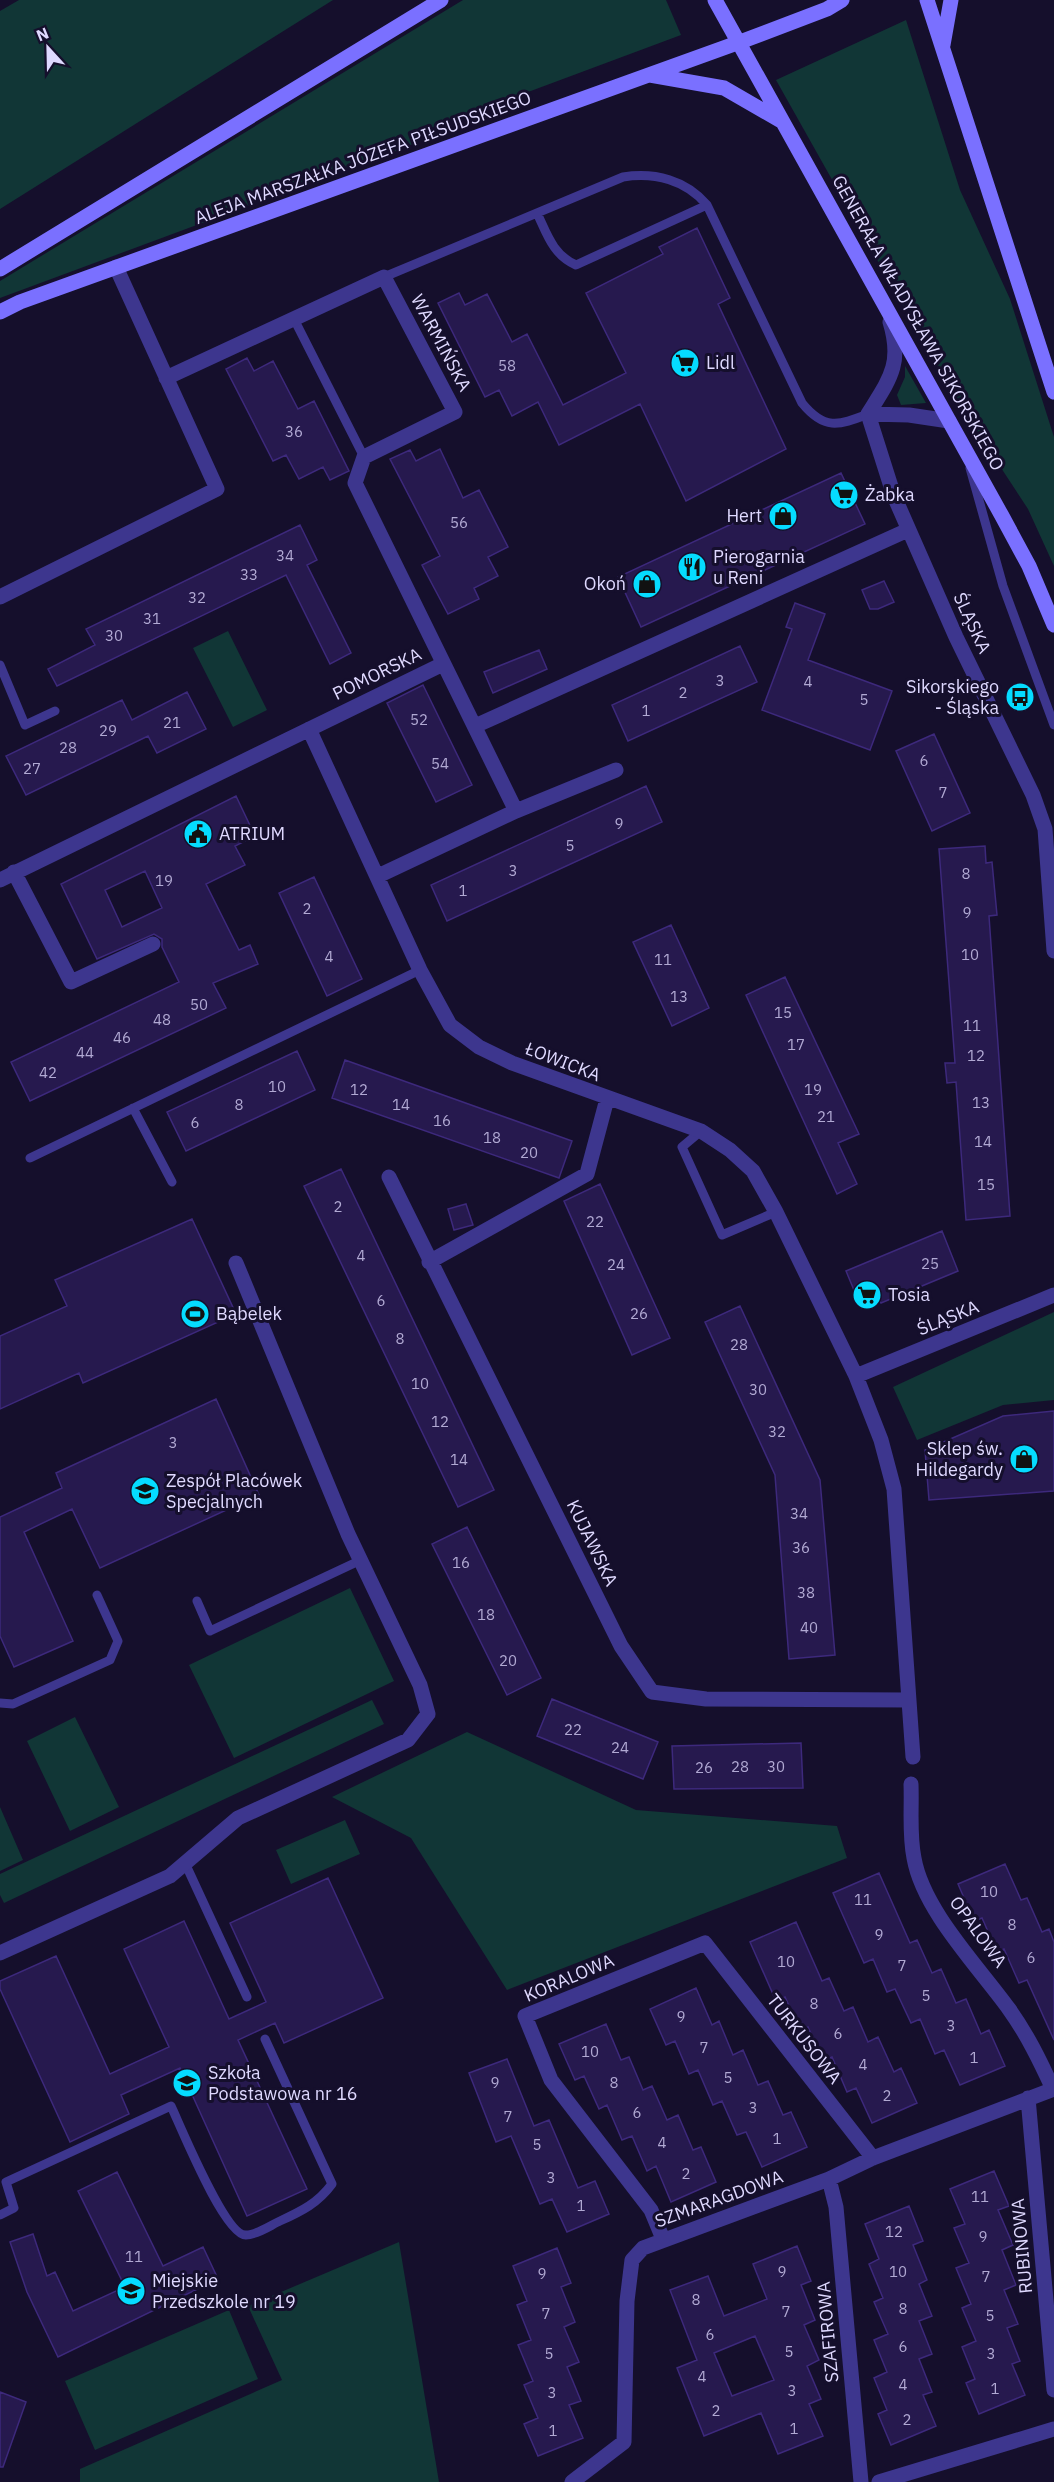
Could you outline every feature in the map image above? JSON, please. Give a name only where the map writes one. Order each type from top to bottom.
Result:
[{"type":"street","points":[[0,269],[441,0]]},
{"type":"street","name":"GENERAŁA WŁADYSŁAWA SIKORSKIEGO","points":[[715,0],[786,124],[1029,566],[1054,625]]},
{"type":"street","name":"ALEJA MARSZAŁKA JÓZEFA PIŁSUDSKIEGO","points":[[0,312],[116,267],[740,42],[827,9],[842,0]]},
{"type":"street","points":[[927,0],[1054,392]]},
{"type":"street","points":[[942,48],[951,0]]},
{"type":"street","points":[[647,75],[724,88],[786,124]]},
{"type":"street","points":[[0,597],[217,489],[116,267]]},
{"type":"street","points":[[166,378],[384,278]]},
{"type":"street","name":"WARMIŃSKA","points":[[364,457],[455,412],[384,278]]},
{"type":"street","points":[[868,414],[889,382],[896,361],[896,342],[884,302]]},
{"type":"street","points":[[868,414],[909,415],[949,421]]},
{"type":"street","name":"ŚLĄSKA","points":[[868,414],[889,484],[908,530],[956,637],[1033,795],[1045,829],[1054,951]]},
{"type":"street","points":[[364,457],[355,483],[443,664]]},
{"type":"street","points":[[475,726],[908,530]]},
{"type":"street","name":"POMORSKA","points":[[0,879],[443,664],[516,811]]},
{"type":"street","name":"ŁOWICKA","points":[[309,729],[420,970],[450,1025],[479,1047],[512,1063],[607,1099],[702,1131],[730,1150],[753,1171],[776,1212],[856,1376],[881,1440],[894,1489],[908,1700]]},
{"type":"street","points":[[378,876],[516,811],[616,770]]},
{"type":"street","points":[[14,873],[71,982],[153,944]]},
{"type":"street","points":[[429,1262],[587,1174],[607,1099]]},
{"type":"street","name":"KUJAWSKA","points":[[389,1177],[429,1262],[621,1646],[652,1692],[706,1699],[908,1700]]},
{"type":"street","points":[[0,1953],[170,1876],[238,1818],[408,1740],[428,1714],[420,1684],[361,1560],[237,1263]]},
{"type":"street","name":"ŚLĄSKA","points":[[856,1376],[1054,1295]]},
{"type":"street","points":[[908,1700],[913,1757]]},
{"type":"street","name":"OPALOWA","points":[[911,1784],[914,1858],[927,1893],[942,1919],[1011,2012],[1036,2052],[1054,2089]]},
{"type":"street","name":"TURKUSOWA","points":[[705,1944],[873,2158]]},
{"type":"street","name":"KORALOWA","points":[[663,2239],[651,2210],[551,2080],[525,2016],[705,1944]]},
{"type":"street","name":"SZMARAGDOWA","points":[[572,2482],[624,2442],[627,2301],[632,2260],[643,2248],[829,2179],[873,2158],[1054,2089]]},
{"type":"street","name":"RUBINOWA","points":[[1028,2098],[1054,2390]]},
{"type":"street","name":"SZAFIROWA","points":[[829,2179],[836,2207],[861,2482]]},
{"type":"street","points":[[879,2482],[1054,2428]]},
{"type":"lane","points":[[384,278],[623,177],[639,174],[674,180],[696,193],[707,205],[802,403],[813,418],[829,424],[844,424],[868,414]]},
{"type":"lane","points":[[537,213],[556,251],[565,260],[576,265],[707,205]]},
{"type":"lane","points":[[294,319],[364,457]]},
{"type":"lane","points":[[964,449],[1003,586],[1054,725]]},
{"type":"lane","points":[[0,665],[25,725],[55,711]]},
{"type":"lane","points":[[30,1158],[420,970]]},
{"type":"lane","points":[[133,1108],[172,1182]]},
{"type":"lane","points":[[702,1131],[682,1147],[722,1235],[776,1212]]},
{"type":"lane","points":[[197,1601],[210,1631],[361,1560]]},
{"type":"lane","points":[[0,1703],[14,1704],[110,1660],[118,1641],[96,1595]]},
{"type":"lane","points":[[185,1863],[247,1997]]},
{"type":"lane","points":[[0,2215],[14,2208],[6,2182],[171,2106],[219,2206],[237,2233],[246,2235],[259,2231],[320,2201],[332,2184],[265,2039]]},
{"type":"green space","points":[[19,0],[333,0],[0,209],[0,11]]},
{"type":"green space","points":[[463,0],[666,0],[681,35],[485,108],[407,147],[0,298],[0,281]]},
{"type":"green space","points":[[906,20],[960,190],[1010,299],[1054,437],[1054,566],[1028,509],[952,393],[776,80]]},
{"type":"green space","points":[[905,366],[926,403],[901,405],[897,395],[905,377]]},
{"type":"green space","points":[[228,631],[267,710],[233,727],[193,648]]},
{"type":"green space","points":[[1054,1312],[1054,1400],[1003,1405],[917,1440],[893,1387]]},
{"type":"green space","points":[[350,1588],[394,1681],[234,1758],[189,1665]]},
{"type":"green space","points":[[372,1700],[384,1724],[4,1903],[0,1895],[0,1874]]},
{"type":"green space","points":[[75,1717],[119,1807],[70,1831],[27,1741]]},
{"type":"green space","points":[[467,1732],[636,1810],[837,1826],[847,1858],[507,1990],[411,1838],[332,1797]]},
{"type":"green space","points":[[0,1807],[23,1860],[0,1871]]},
{"type":"green space","points":[[345,1820],[360,1854],[291,1884],[276,1850]]},
{"type":"green space","points":[[399,2242],[439,2482],[80,2482],[80,2469],[282,2380],[248,2306]]},
{"type":"green space","points":[[229,2310],[258,2379],[95,2450],[65,2381]]},
{"type":"building","points":[[697,228],[730,298],[718,304],[786,449],[686,501],[640,404],[559,445],[538,402],[512,416],[499,390],[485,397],[438,303],[459,293],[465,305],[487,294],[512,342],[527,334],[563,405],[626,373],[586,293],[663,254],[659,247]]},
{"type":"building","points":[[247,358],[254,371],[273,361],[298,409],[314,401],[349,471],[330,480],[323,467],[299,479],[286,455],[273,461],[226,369]]},
{"type":"building","points":[[440,449],[463,498],[479,490],[508,547],[488,557],[498,576],[474,588],[479,599],[448,614],[422,565],[440,556],[390,459],[410,450],[416,461]]},
{"type":"building","points":[[841,473],[865,524],[641,627],[618,577]]},
{"type":"building","points":[[300,525],[317,560],[307,565],[351,653],[330,664],[286,575],[57,686],[48,669],[95,645],[86,629]]},
{"type":"building","points":[[884,581],[894,602],[878,609],[870,609],[862,590]]},
{"type":"building","points":[[795,603],[825,614],[808,660],[892,691],[870,750],[762,710],[792,629],[786,627]]},
{"type":"building","points":[[740,646],[757,682],[628,741],[612,705]]},
{"type":"building","points":[[539,650],[547,669],[493,693],[484,672]]},
{"type":"building","points":[[423,685],[472,785],[436,802],[387,703]]},
{"type":"building","points":[[187,692],[206,729],[157,753],[148,736],[26,795],[6,756],[122,700],[132,720]]},
{"type":"building","points":[[934,734],[970,813],[932,831],[896,751]]},
{"type":"building","points":[[646,786],[662,822],[447,921],[431,885]]},
{"type":"building","points":[[236,796],[255,836],[235,846],[245,865],[206,884],[239,950],[250,945],[258,964],[213,983],[226,1008],[30,1101],[11,1062],[179,982],[162,947],[162,939],[154,934],[97,959],[61,884]],"holes":[[[145,871],[162,908],[122,927],[105,890]]]},
{"type":"building","points":[[985,846],[986,863],[992,862],[997,915],[989,916],[1010,1216],[966,1220],[956,1082],[947,1083],[945,1063],[955,1063],[939,849]]},
{"type":"building","points":[[314,877],[362,979],[327,996],[279,893]]},
{"type":"building","points":[[671,925],[709,1008],[672,1026],[633,942]]},
{"type":"building","points":[[785,977],[859,1134],[838,1143],[857,1184],[837,1194],[746,995]]},
{"type":"building","points":[[297,1051],[315,1090],[186,1151],[167,1112]]},
{"type":"building","points":[[345,1060],[572,1141],[559,1178],[332,1098]]},
{"type":"building","points":[[341,1169],[494,1490],[458,1507],[304,1186]]},
{"type":"building","points":[[600,1184],[670,1338],[632,1355],[564,1201]]},
{"type":"building","points":[[466,1204],[473,1225],[454,1230],[448,1209]]},
{"type":"building","points":[[192,1219],[236,1314],[83,1383],[79,1373],[0,1409],[0,1336],[67,1306],[55,1280]]},
{"type":"building","points":[[942,1231],[958,1271],[881,1303],[879,1299],[861,1307],[846,1271]]},
{"type":"building","points":[[740,1306],[820,1480],[835,1655],[789,1659],[775,1475],[705,1322]]},
{"type":"building","points":[[216,1399],[259,1495],[100,1568],[72,1509],[24,1532],[73,1641],[14,1667],[0,1636],[0,1517],[62,1488],[56,1473]]},
{"type":"building","points":[[1054,1411],[1054,1491],[929,1500],[925,1450],[1003,1416]]},
{"type":"building","points":[[467,1527],[541,1678],[507,1695],[432,1544]]},
{"type":"building","points":[[552,1699],[658,1742],[643,1779],[537,1736]]},
{"type":"building","points":[[801,1743],[803,1788],[674,1789],[672,1746]]},
{"type":"building","points":[[1005,1864],[1021,1900],[1027,1898],[1042,1932],[1049,1929],[1054,1942],[1054,2040],[1027,1980],[1019,1983],[1004,1949],[997,1952],[982,1918],[974,1921],[958,1884]]},
{"type":"building","points":[[879,1873],[910,1943],[917,1940],[932,1973],[941,1969],[956,2003],[966,1999],[981,2034],[989,2030],[1005,2066],[960,2085],[944,2050],[935,2054],[920,2019],[911,2023],[895,1989],[887,1992],[873,1959],[864,1963],[833,1893]]},
{"type":"building","points":[[328,1878],[383,1998],[284,2043],[275,2023],[238,2040],[307,2189],[247,2216],[180,2068],[121,2095],[129,2114],[70,2142],[0,1989],[0,1981],[56,1956],[110,2074],[169,2047],[124,1949],[184,1921],[229,2019],[266,2002],[230,1923]]},
{"type":"building","points":[[796,1922],[822,1981],[829,1978],[844,2011],[853,2007],[868,2042],[878,2037],[894,2072],[901,2068],[917,2103],[872,2123],[856,2088],[847,2092],[832,2057],[823,2061],[808,2027],[800,2030],[785,1997],[776,2001],[750,1942]]},
{"type":"building","points":[[696,1988],[712,2025],[719,2021],[733,2055],[743,2050],[758,2085],[768,2081],[783,2115],[791,2112],[807,2147],[762,2167],[746,2132],[737,2135],[722,2101],[713,2105],[698,2070],[689,2074],[675,2041],[666,2045],[650,2009]]},
{"type":"building","points":[[606,2024],[621,2060],[629,2057],[643,2090],[652,2086],[667,2120],[678,2115],[693,2150],[701,2147],[716,2182],[671,2202],[656,2166],[647,2171],[632,2136],[622,2140],[607,2105],[599,2109],[584,2076],[575,2080],[559,2044]]},
{"type":"building","points":[[507,2059],[534,2126],[549,2120],[578,2188],[595,2181],[609,2214],[567,2232],[552,2199],[540,2204],[511,2136],[496,2142],[469,2073]]},
{"type":"building","points":[[994,2171],[1009,2206],[998,2210],[1013,2245],[1002,2250],[1016,2285],[1004,2290],[1018,2324],[1007,2328],[1020,2361],[1012,2364],[1025,2395],[979,2414],[966,2383],[975,2379],[962,2347],[976,2341],[962,2308],[971,2304],[956,2268],[969,2263],[954,2228],[965,2224],[950,2189]]},
{"type":"building","points":[[117,2172],[163,2266],[203,2247],[218,2279],[58,2357],[27,2292],[10,2242],[33,2234],[47,2276],[55,2272],[73,2311],[125,2287],[78,2191]]},
{"type":"building","points":[[909,2206],[923,2241],[913,2245],[927,2280],[919,2284],[932,2316],[919,2321],[932,2354],[919,2359],[932,2392],[923,2395],[936,2426],[891,2445],[878,2414],[887,2410],[874,2378],[887,2372],[874,2340],[888,2334],[874,2302],[883,2298],[869,2264],[879,2259],[865,2224]]},
{"type":"building","points":[[797,2246],[811,2281],[801,2285],[815,2320],[804,2325],[819,2360],[807,2366],[821,2399],[809,2404],[823,2436],[778,2454],[761,2413],[704,2436],[677,2368],[697,2360],[670,2290],[708,2276],[724,2316],[767,2299],[753,2264]],"holes":[[[755,2336],[774,2380],[732,2396],[714,2353]]]},
{"type":"building","points":[[557,2248],[571,2283],[561,2287],[575,2322],[564,2327],[579,2362],[567,2367],[581,2401],[569,2405],[583,2438],[538,2456],[524,2424],[538,2418],[524,2385],[533,2381],[518,2345],[531,2340],[517,2305],[527,2301],[513,2266]]},
{"type":"building","points":[[0,2392],[26,2402],[3,2467],[0,2467]]},
{"type":"place","name":"Lidl","points":[[685,363]]},
{"type":"place","name":"Żabka","points":[[844,495]]},
{"type":"place","name":"Hert","points":[[783,516]]},
{"type":"place","name":"Pierogarnia u Reni","points":[[692,567]]},
{"type":"place","name":"Okoń","points":[[647,584]]},
{"type":"place","name":"Sikorskiego - Śląska","points":[[1020,697]]},
{"type":"place","name":"ATRIUM","points":[[198,834]]},
{"type":"place","name":"Tosia","points":[[867,1295]]},
{"type":"place","name":"Bąbelek","points":[[195,1314]]},
{"type":"place","name":"Sklep św. Hildegardy","points":[[1024,1459]]},
{"type":"place","name":"Zespół Placówek Specjalnych","points":[[145,1491]]},
{"type":"place","name":"Szkoła Podstawowa nr 16","points":[[187,2083]]},
{"type":"place","name":"Miejskie Przedszkole nr 19","points":[[131,2291]]}]
